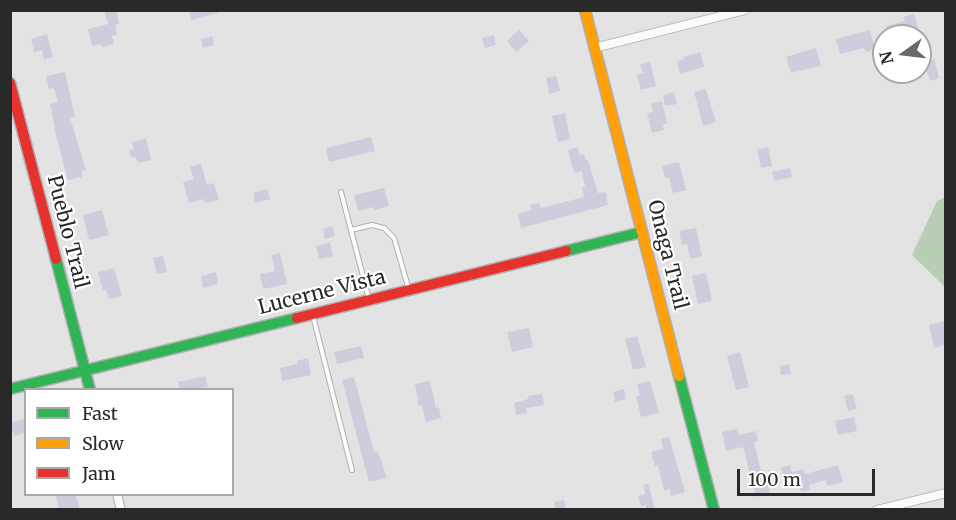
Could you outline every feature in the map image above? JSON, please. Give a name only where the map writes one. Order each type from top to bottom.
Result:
[{"type":"street","name":"Onaga Trail","points":[[585,10],[714,510]]},
{"type":"street","points":[[594,48],[745,10]]},
{"type":"street","name":"Pueblo Trail","points":[[10,83],[89,388]]},
{"type":"street","name":"Lucerne Vista","points":[[10,389],[642,232]]},
{"type":"street","points":[[878,510],[945,493]]},
{"type":"lane","points":[[341,192],[369,300]]},
{"type":"lane","points":[[351,230],[372,225],[384,228],[394,238],[409,290]]},
{"type":"lane","points":[[313,314],[352,470]]},
{"type":"green space","points":[[945,197],[945,287],[912,255],[937,201]]},
{"type":"building","points":[[104,10],[116,10],[119,24],[115,25],[117,35],[112,36],[114,44],[102,47],[101,44],[92,46],[88,29],[108,24]]},
{"type":"building","points":[[189,10],[217,10],[218,13],[191,20]]},
{"type":"building","points":[[914,14],[917,24],[894,24],[905,21],[903,17]]},
{"type":"building","points":[[519,30],[529,41],[516,52],[507,41]]},
{"type":"building","points":[[870,30],[872,50],[866,52],[864,48],[840,54],[836,39]]},
{"type":"building","points":[[47,34],[53,57],[44,60],[42,50],[34,52],[31,39]]},
{"type":"building","points":[[494,35],[496,45],[485,48],[482,38]]},
{"type":"building","points":[[212,36],[214,45],[203,48],[201,39]]},
{"type":"building","points":[[816,48],[821,66],[791,73],[786,57]]},
{"type":"building","points":[[700,52],[704,67],[680,74],[677,61]]},
{"type":"building","points":[[934,59],[939,78],[932,80],[932,60]]},
{"type":"building","points":[[650,62],[656,86],[641,90],[637,74],[643,73],[640,65]]},
{"type":"building","points":[[65,72],[75,117],[70,118],[86,170],[81,171],[82,177],[68,180],[50,104],[58,102],[54,88],[49,89],[46,76]]},
{"type":"building","points":[[556,76],[560,91],[549,94],[546,78]]},
{"type":"building","points":[[706,89],[716,122],[703,126],[694,92]]},
{"type":"building","points":[[674,92],[677,104],[665,106],[663,95]]},
{"type":"building","points":[[662,101],[667,123],[663,125],[664,130],[652,133],[647,113],[653,112],[651,104]]},
{"type":"building","points":[[565,113],[570,139],[558,142],[552,116]]},
{"type":"building","points":[[371,137],[375,151],[329,162],[326,148]]},
{"type":"building","points":[[146,138],[151,160],[138,163],[136,157],[131,158],[129,150],[134,149],[132,142]]},
{"type":"building","points":[[578,147],[580,155],[584,154],[585,160],[588,160],[598,193],[606,192],[608,205],[521,228],[518,214],[532,210],[530,205],[539,203],[541,208],[584,197],[582,171],[574,173],[568,150]]},
{"type":"building","points":[[768,147],[772,166],[761,168],[757,149]]},
{"type":"building","points":[[679,162],[686,190],[673,193],[669,177],[665,178],[662,166]]},
{"type":"building","points":[[201,164],[207,185],[214,183],[219,200],[205,203],[204,199],[189,203],[183,182],[194,179],[190,167]]},
{"type":"building","points":[[790,168],[792,177],[774,181],[772,172]]},
{"type":"building","points":[[384,188],[389,206],[358,211],[354,195]]},
{"type":"building","points":[[267,189],[270,199],[255,203],[253,193]]},
{"type":"building","points":[[102,210],[109,235],[89,240],[83,215]]},
{"type":"building","points":[[332,226],[335,236],[325,239],[323,229]]},
{"type":"building","points":[[696,228],[702,256],[690,259],[687,244],[682,245],[679,231]]},
{"type":"building","points":[[330,242],[333,256],[319,259],[316,246]]},
{"type":"building","points":[[280,253],[287,284],[263,289],[260,274],[275,271],[271,255]]},
{"type":"building","points":[[163,256],[167,272],[157,274],[153,258]]},
{"type":"building","points":[[114,268],[122,296],[109,299],[106,290],[103,291],[98,272]]},
{"type":"building","points":[[216,272],[218,284],[203,288],[201,276]]},
{"type":"building","points":[[706,273],[712,301],[698,304],[692,276]]},
{"type":"building","points":[[945,321],[945,345],[934,348],[929,325]]},
{"type":"building","points":[[529,328],[533,347],[512,352],[507,332]]},
{"type":"building","points":[[637,336],[646,367],[633,370],[625,339]]},
{"type":"building","points":[[361,346],[364,358],[337,364],[334,352]]},
{"type":"building","points":[[740,352],[749,387],[736,390],[727,356]]},
{"type":"building","points":[[308,358],[311,375],[282,381],[280,368],[297,364],[297,361]]},
{"type":"building","points":[[789,364],[791,374],[781,375],[780,366]]},
{"type":"building","points":[[205,376],[208,387],[180,388],[178,382]]},
{"type":"building","points":[[354,377],[374,452],[378,451],[387,478],[369,482],[342,380]]},
{"type":"building","points":[[430,381],[436,408],[439,407],[441,418],[426,422],[422,405],[419,406],[415,384]]},
{"type":"building","points":[[650,381],[659,413],[641,417],[636,396],[640,395],[637,384]]},
{"type":"building","points":[[624,389],[626,399],[615,402],[613,392]]},
{"type":"building","points":[[542,394],[544,405],[526,408],[527,413],[516,415],[514,403],[528,399],[528,396]]},
{"type":"building","points":[[853,394],[857,409],[848,411],[844,396]]},
{"type":"building","points":[[854,417],[857,431],[838,435],[835,421]]},
{"type":"building","points":[[24,419],[24,434],[14,436],[10,422]]},
{"type":"building","points":[[737,429],[738,435],[756,431],[758,441],[754,442],[761,471],[764,470],[770,493],[756,497],[743,447],[726,451],[722,432]]},
{"type":"building","points":[[669,437],[685,492],[671,496],[670,489],[664,490],[658,465],[655,466],[651,452],[663,449],[661,439]]},
{"type":"building","points":[[790,465],[792,472],[804,469],[805,474],[838,465],[843,482],[827,486],[826,480],[809,485],[810,490],[801,492],[799,485],[787,488],[781,468]]},
{"type":"building","points":[[648,484],[655,510],[646,510],[646,505],[641,506],[638,496],[645,494],[644,485]]},
{"type":"building","points":[[56,496],[76,496],[80,510],[59,510]]},
{"type":"building","points":[[564,500],[566,510],[556,510],[554,502]]},
{"type":"traffic: fast","points":[[566,251],[642,232]]},
{"type":"traffic: fast","points":[[56,259],[89,388]]},
{"type":"traffic: fast","points":[[10,389],[297,318]]},
{"type":"traffic: fast","points":[[679,376],[714,510]]},
{"type":"traffic: slow","points":[[585,10],[679,376]]},
{"type":"traffic: jam","points":[[10,83],[56,259]]},
{"type":"traffic: jam","points":[[297,318],[566,251]]}]
